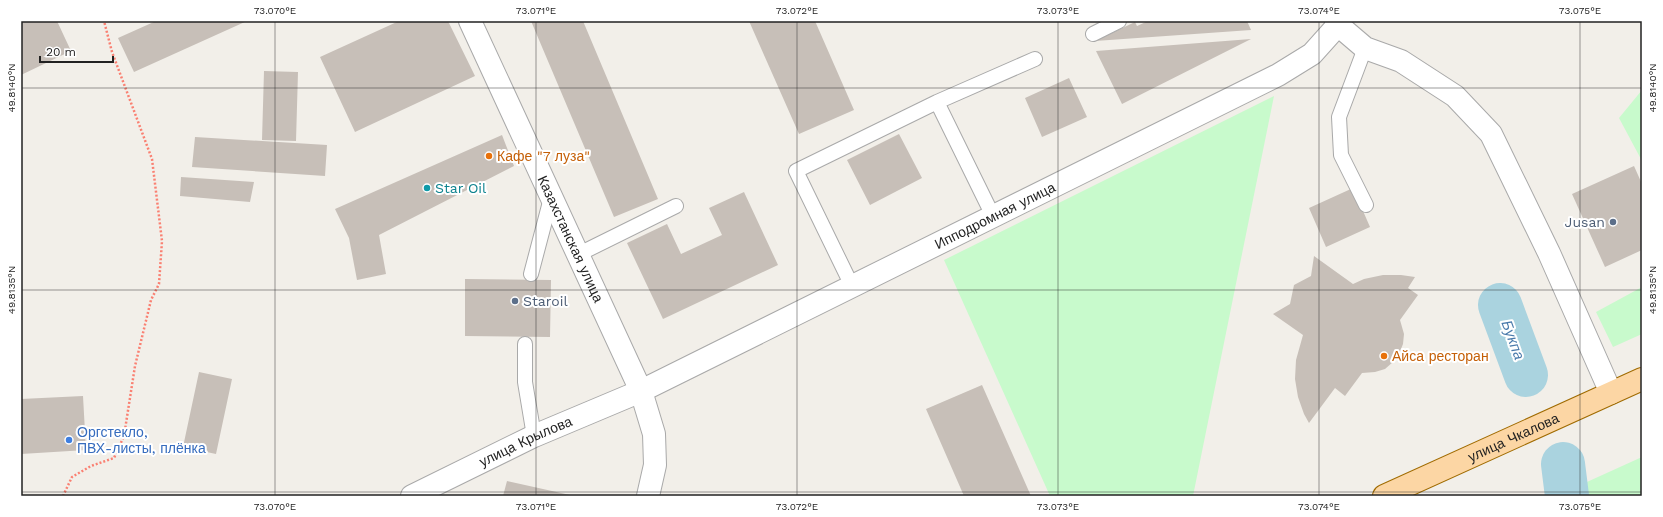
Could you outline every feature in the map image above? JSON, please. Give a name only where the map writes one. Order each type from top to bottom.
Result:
[{"type":"main road","name":"улица Чкалова","points":[[1384,496],[1642,379]]},
{"type":"street","name":"Казахстанская улица","points":[[470,21],[641,391],[654,434],[655,465],[648,496]]},
{"type":"street","points":[[1337,23],[1365,48],[1401,61],[1455,96],[1492,134],[1549,253],[1611,394]]},
{"type":"street","name":"Ипподромная улица","points":[[641,391],[1278,75],[1312,54],[1337,23]]},
{"type":"street","name":"улица Крылова","points":[[412,496],[534,436],[641,391]]},
{"type":"lane","points":[[1093,34],[1119,21]]},
{"type":"lane","points":[[1365,48],[1339,117],[1341,155],[1366,205]]},
{"type":"lane","points":[[852,286],[796,171],[937,102],[1035,59]]},
{"type":"lane","points":[[937,102],[993,216]]},
{"type":"lane","points":[[531,274],[551,198]]},
{"type":"lane","points":[[577,255],[676,206]]},
{"type":"lane","points":[[525,344],[525,382],[534,436]]},
{"type":"path","points":[[63,496],[72,477],[91,466],[114,458],[124,436],[135,366],[151,300],[159,284],[162,241],[152,160],[112,52],[104,21]]},
{"type":"green space","points":[[1642,90],[1642,161],[1619,118]]},
{"type":"green space","points":[[1274,96],[1193,496],[1050,496],[944,260]]},
{"type":"green space","points":[[1642,287],[1642,334],[1613,347],[1596,312]]},
{"type":"green space","points":[[1642,457],[1642,496],[1556,496]]},
{"type":"building","points":[[21,21],[57,21],[71,51],[21,75]]},
{"type":"building","points":[[156,21],[247,21],[134,72],[118,38]]},
{"type":"building","points":[[399,21],[448,21],[475,76],[355,132],[320,57]]},
{"type":"building","points":[[531,21],[583,21],[658,199],[614,217]]},
{"type":"building","points":[[749,21],[815,21],[854,110],[799,134]]},
{"type":"building","points":[[1148,21],[1247,21],[1251,30],[1095,41],[1135,22],[1137,26]]},
{"type":"building","points":[[1251,39],[1122,104],[1096,51]]},
{"type":"building","points":[[264,71],[298,72],[296,141],[262,140]]},
{"type":"building","points":[[1069,78],[1087,117],[1042,137],[1025,98]]},
{"type":"building","points":[[899,134],[922,178],[870,205],[847,160]]},
{"type":"building","name":"Star Oil","points":[[502,135],[514,166],[379,235],[386,274],[357,280],[349,238],[335,209]]},
{"type":"building","points":[[195,137],[327,145],[325,176],[192,167]]},
{"type":"building","name":"Jusan","points":[[1634,166],[1642,184],[1642,250],[1605,267],[1572,194]]},
{"type":"building","points":[[181,177],[254,182],[250,202],[180,196]]},
{"type":"building","points":[[1353,188],[1370,227],[1326,247],[1309,208]]},
{"type":"building","points":[[744,192],[778,265],[663,319],[627,243],[667,224],[681,254],[722,235],[709,208]]},
{"type":"building","points":[[1314,256],[1353,284],[1364,279],[1383,275],[1415,277],[1408,288],[1418,295],[1400,320],[1404,334],[1403,344],[1399,354],[1393,362],[1385,369],[1375,372],[1362,373],[1345,396],[1335,388],[1309,423],[1298,397],[1295,379],[1296,360],[1303,335],[1273,314],[1290,304],[1294,285],[1311,276]]},
{"type":"building","points":[[465,279],[551,280],[550,337],[465,336]]},
{"type":"building","points":[[199,372],[232,379],[216,454],[183,447]]},
{"type":"building","points":[[982,385],[1031,496],[964,496],[926,409]]},
{"type":"building","points":[[83,396],[86,450],[21,454],[21,399]]},
{"type":"building","points":[[507,481],[570,495],[570,496],[503,496]]},
{"type":"waterway","name":"Букпа","points":[[1500,305],[1526,375]]},
{"type":"waterway","name":"Букпа","points":[[1563,464],[1567,496]]},
{"type":"place","name":"Кафе \"7 луза\"","points":[[489,156]]},
{"type":"place","name":"Star Oil","points":[[427,188]]},
{"type":"place","name":"Jusan","points":[[1613,222]]},
{"type":"place","name":"Staroil","points":[[515,301]]},
{"type":"place","name":"Айса ресторан","points":[[1384,356]]},
{"type":"place","name":"Оргстекло, ПВХ-листы, плёнка","points":[[69,440]]}]
